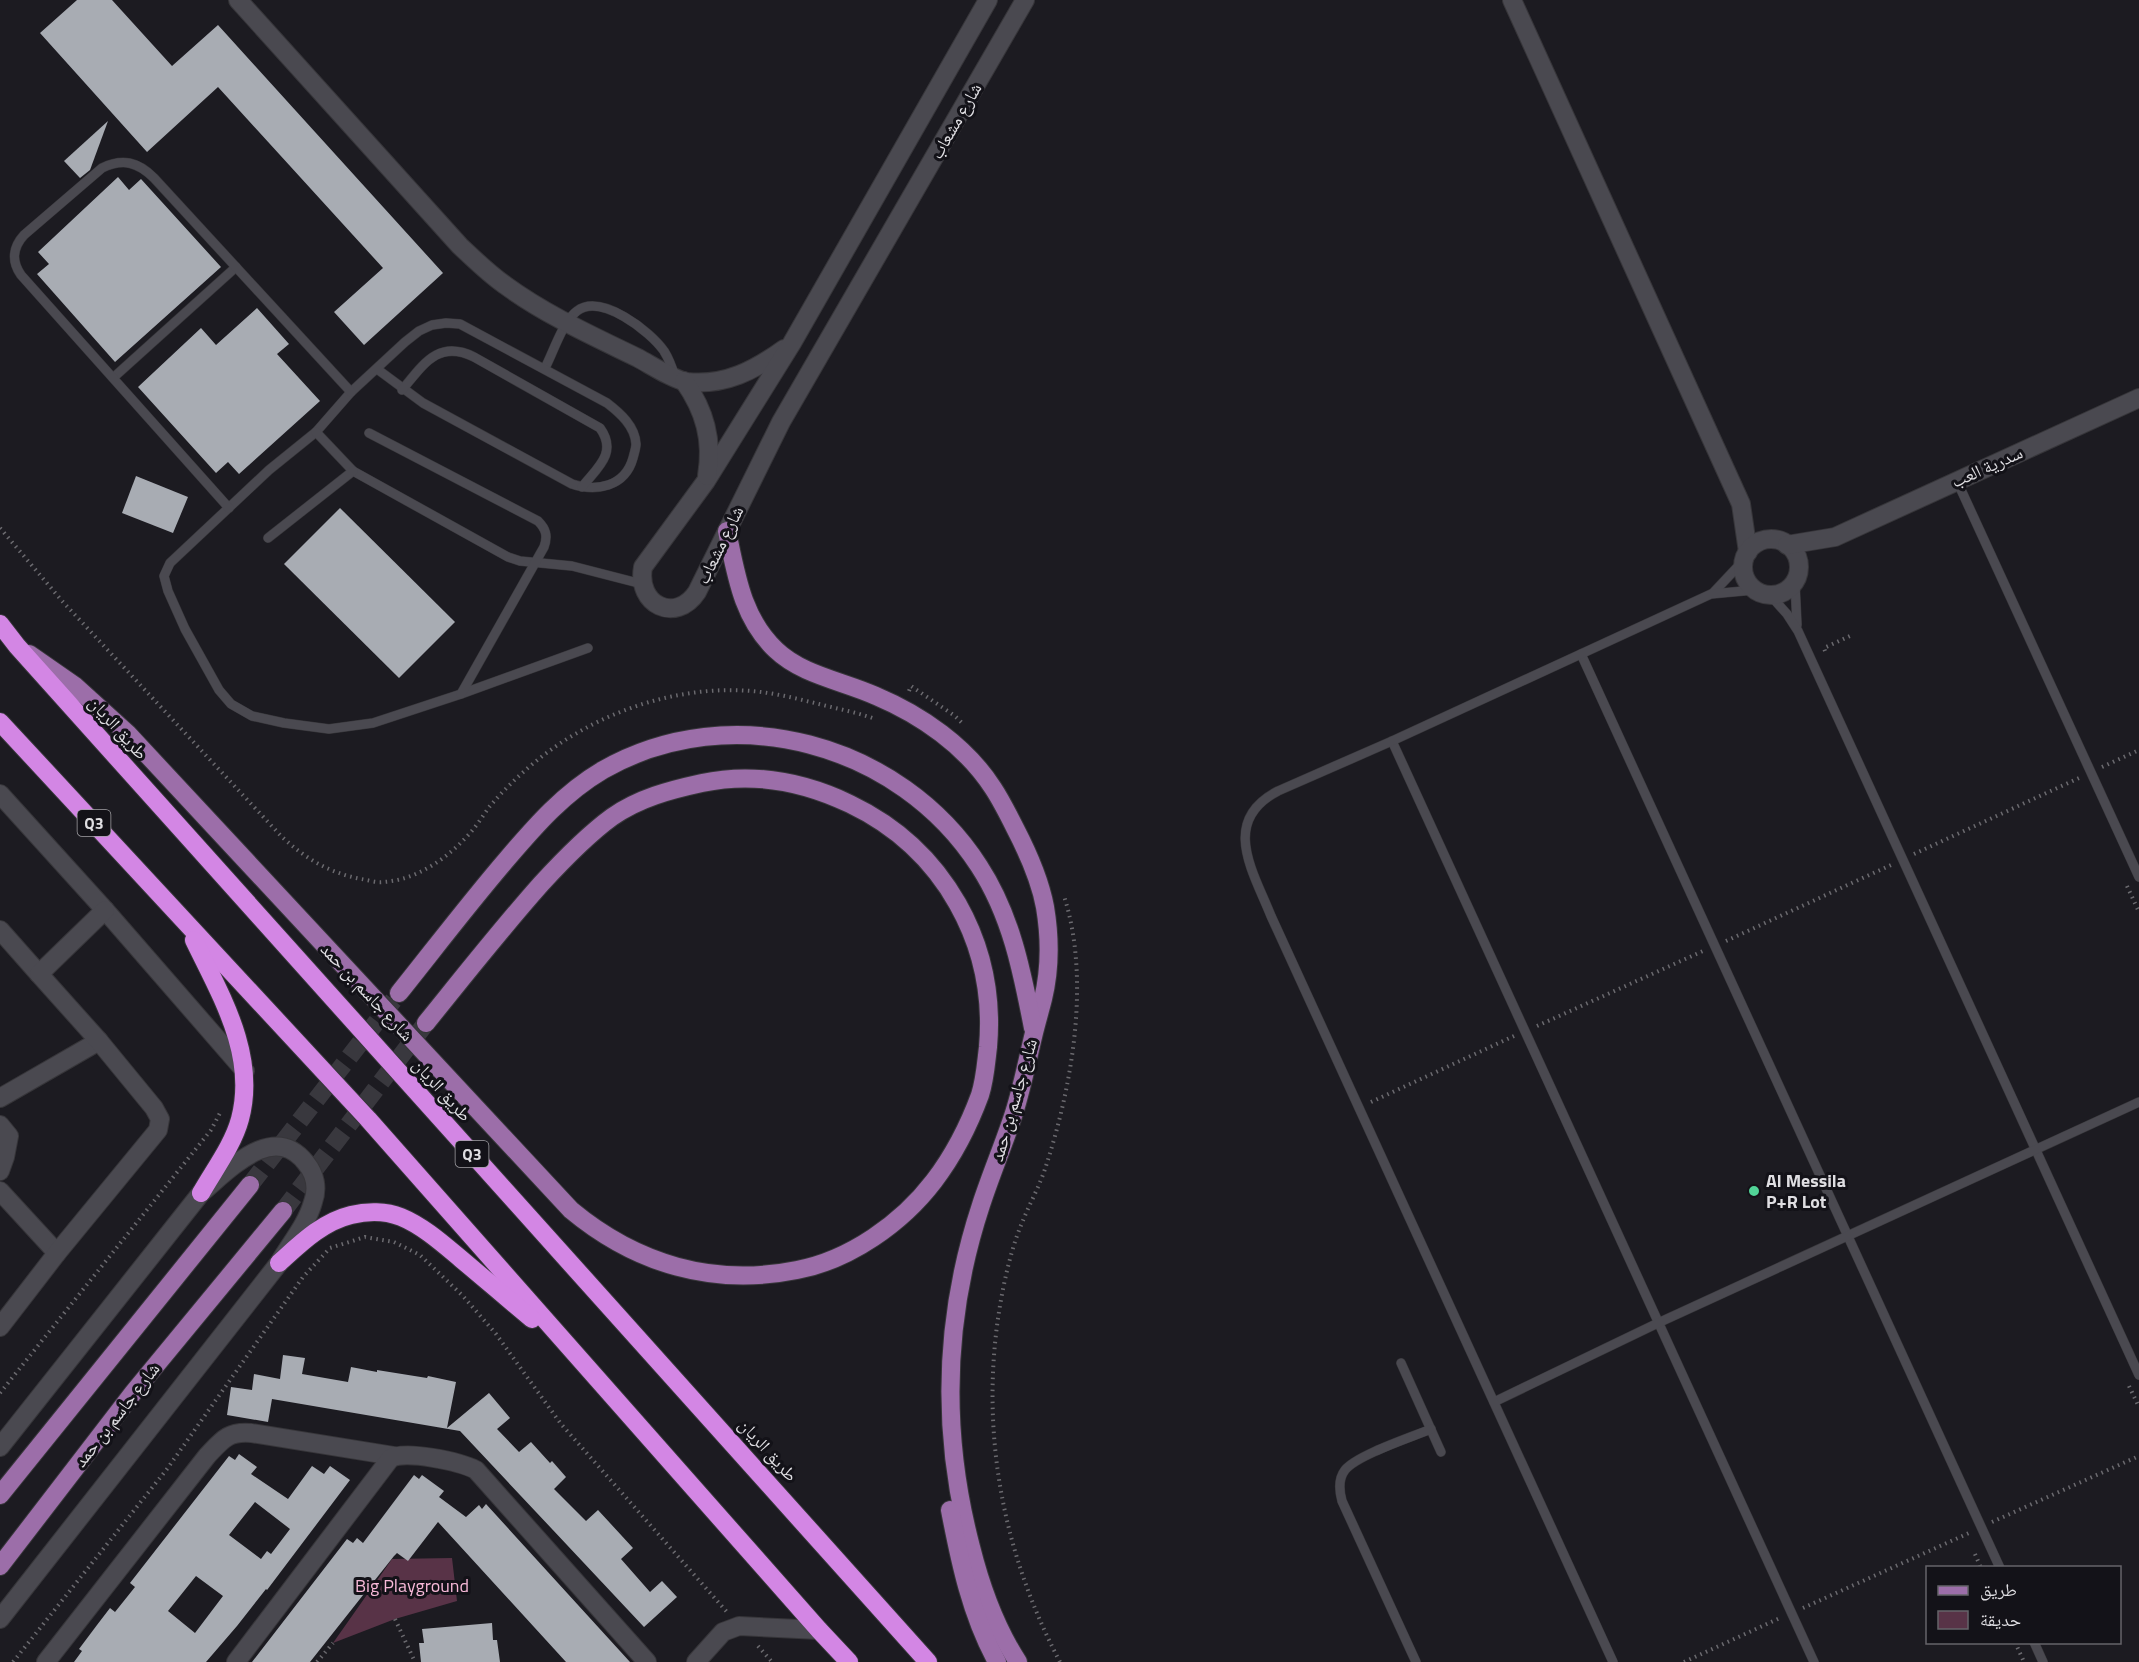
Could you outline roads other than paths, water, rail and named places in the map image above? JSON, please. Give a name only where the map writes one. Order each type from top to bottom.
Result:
[{"type":"highway","name":"طريق الريان","points":[[0,624],[17,646],[736,1446],[927,1662]]},
{"type":"highway","name":"Q3","points":[[0,722],[368,1119],[848,1661]]},
{"type":"highway","points":[[187,924],[230,1016],[239,1042],[245,1071],[240,1119],[234,1135],[201,1193]]},
{"type":"highway","points":[[279,1263],[304,1239],[348,1215],[387,1213],[402,1218],[437,1239],[576,1355]]},
{"type":"main road","points":[[727,531],[746,609],[774,648],[797,665],[875,695],[927,723],[969,758],[992,786],[1026,850],[1035,872],[1045,909],[1048,948],[1046,980],[1034,1032]]},
{"type":"main road","name":"شارع جاسم بن حمد","points":[[17,646],[75,686],[128,734],[571,1210],[595,1230],[619,1244],[668,1265],[697,1272],[728,1275],[784,1273],[810,1268],[837,1258],[884,1230],[904,1214],[925,1193],[941,1171],[956,1147],[980,1094],[986,1067],[989,1003],[978,946],[967,920],[935,870],[915,848],[866,811],[838,798],[781,780],[753,777],[722,779],[666,791],[638,802],[612,817],[565,858],[510,918],[426,1023]]},
{"type":"main road","name":"شارع جاسم بن حمد","points":[[399,993],[485,884],[540,821],[568,794],[622,760],[662,746],[704,736],[746,734],[768,736],[824,749],[876,771],[910,793],[951,830],[979,865],[1000,903],[1018,954],[1034,1032],[1016,1105],[980,1206],[961,1281],[953,1325],[949,1380],[951,1434],[957,1484],[973,1555],[989,1603],[1010,1650],[1018,1662]]},
{"type":"main road","points":[[0,1495],[250,1185]]},
{"type":"main road","name":"شارع جاسم بن حمد","points":[[0,1566],[133,1393],[283,1211]]},
{"type":"main road","points":[[951,1434],[942,1464],[960,1565],[975,1614],[997,1662]]},
{"type":"street","points":[[238,0],[460,246],[506,286],[567,323],[680,379],[712,382],[739,376],[764,363],[792,343]]},
{"type":"street","name":"شارع مشعاب","points":[[988,0],[792,343],[706,481],[643,567],[642,584],[651,601],[663,607],[676,607],[688,602],[697,592],[781,422],[1025,0]]},
{"type":"street","points":[[1512,0],[1741,504],[1746,556],[1745,577],[1762,593],[1788,590],[1797,577],[1798,561],[1795,552],[1780,542],[1741,504]]},
{"type":"street","points":[[680,379],[702,412],[707,429],[709,455],[706,481]]},
{"type":"street","name":"سدرية العب","points":[[1780,542],[1835,537],[2139,398]]},
{"type":"street","name":"سدرية العب","points":[[1797,577],[1835,537]]},
{"type":"street","points":[[1746,556],[1755,545],[1763,541],[1780,542]]},
{"type":"street","points":[[0,794],[245,1071]]},
{"type":"street","points":[[39,974],[105,910]]},
{"type":"street","points":[[0,930],[99,1041],[154,1108],[160,1119],[158,1130],[57,1253],[0,1327]]},
{"type":"street","points":[[0,1098],[99,1041]]},
{"type":"street","points":[[0,1125],[9,1136],[0,1171]]},
{"type":"street","name":"شارع جاسم بن حمد","points":[[0,1619],[279,1263],[313,1203],[316,1191],[312,1171],[304,1160],[282,1146],[269,1146],[261,1148],[233,1166],[201,1193]]},
{"type":"street","points":[[0,1191],[57,1253]]},
{"type":"street","points":[[0,1447],[201,1193]]},
{"type":"street","points":[[46,1662],[207,1456],[223,1439],[240,1432],[394,1456],[457,1462],[476,1470],[647,1662]]},
{"type":"street","points":[[236,1662],[394,1456]]},
{"type":"street","points":[[696,1662],[723,1632],[739,1626],[819,1630]]},
{"type":"lane","points":[[229,508],[17,268],[14,254],[19,241],[41,220],[102,168],[112,163],[136,164],[154,178],[351,392]]},
{"type":"lane","points":[[114,377],[236,267]]},
{"type":"lane","points":[[545,368],[567,323],[577,311],[591,306],[625,317],[647,332],[663,350],[680,379]]},
{"type":"lane","points":[[377,369],[423,404],[559,478],[582,488],[609,486],[623,476],[633,461],[636,444],[631,428],[607,403],[460,324],[432,325],[419,331],[351,392],[316,432],[269,470],[170,563],[164,576],[168,591],[185,629],[219,690],[231,704],[252,716],[306,727],[329,729],[373,723],[588,648]]},
{"type":"lane","points":[[402,390],[422,365],[437,354],[456,351],[474,357],[600,428],[608,442],[608,451],[582,488]]},
{"type":"lane","points":[[316,432],[353,471],[508,557],[533,563],[566,565],[642,584]]},
{"type":"lane","points":[[369,433],[538,521],[545,530],[546,541],[461,694]]},
{"type":"lane","points":[[268,538],[353,471]]},
{"type":"lane","points":[[1957,481],[2139,877]]},
{"type":"lane","points":[[1613,1662],[1271,916],[1246,854],[1244,830],[1249,817],[1266,797],[1711,594],[1729,578],[1746,556]]},
{"type":"lane","points":[[1797,577],[1795,607],[1798,631]]},
{"type":"lane","points":[[1711,594],[1762,593],[1787,614],[1798,631],[2139,1375]]},
{"type":"lane","points":[[1581,654],[1999,1566]]},
{"type":"lane","points":[[1392,741],[1814,1662]]},
{"type":"lane","points":[[1494,1402],[1658,1323],[2139,1102]]},
{"type":"lane","points":[[1401,1363],[1442,1452]]},
{"type":"lane","points":[[1416,1662],[1342,1501],[1339,1486],[1344,1471],[1358,1460],[1431,1429]]},
{"type":"lane","points":[[2035,1644],[2043,1662]]},
{"type":"tunnel","points":[[250,1185],[399,993]]},
{"type":"tunnel","points":[[283,1211],[426,1023]]},
{"type":"place","name":"Al Messila P+R Lot","points":[[1754,1191]]},
{"type":"park label","name":"Big Playground","points":[[412,1586]]}]
